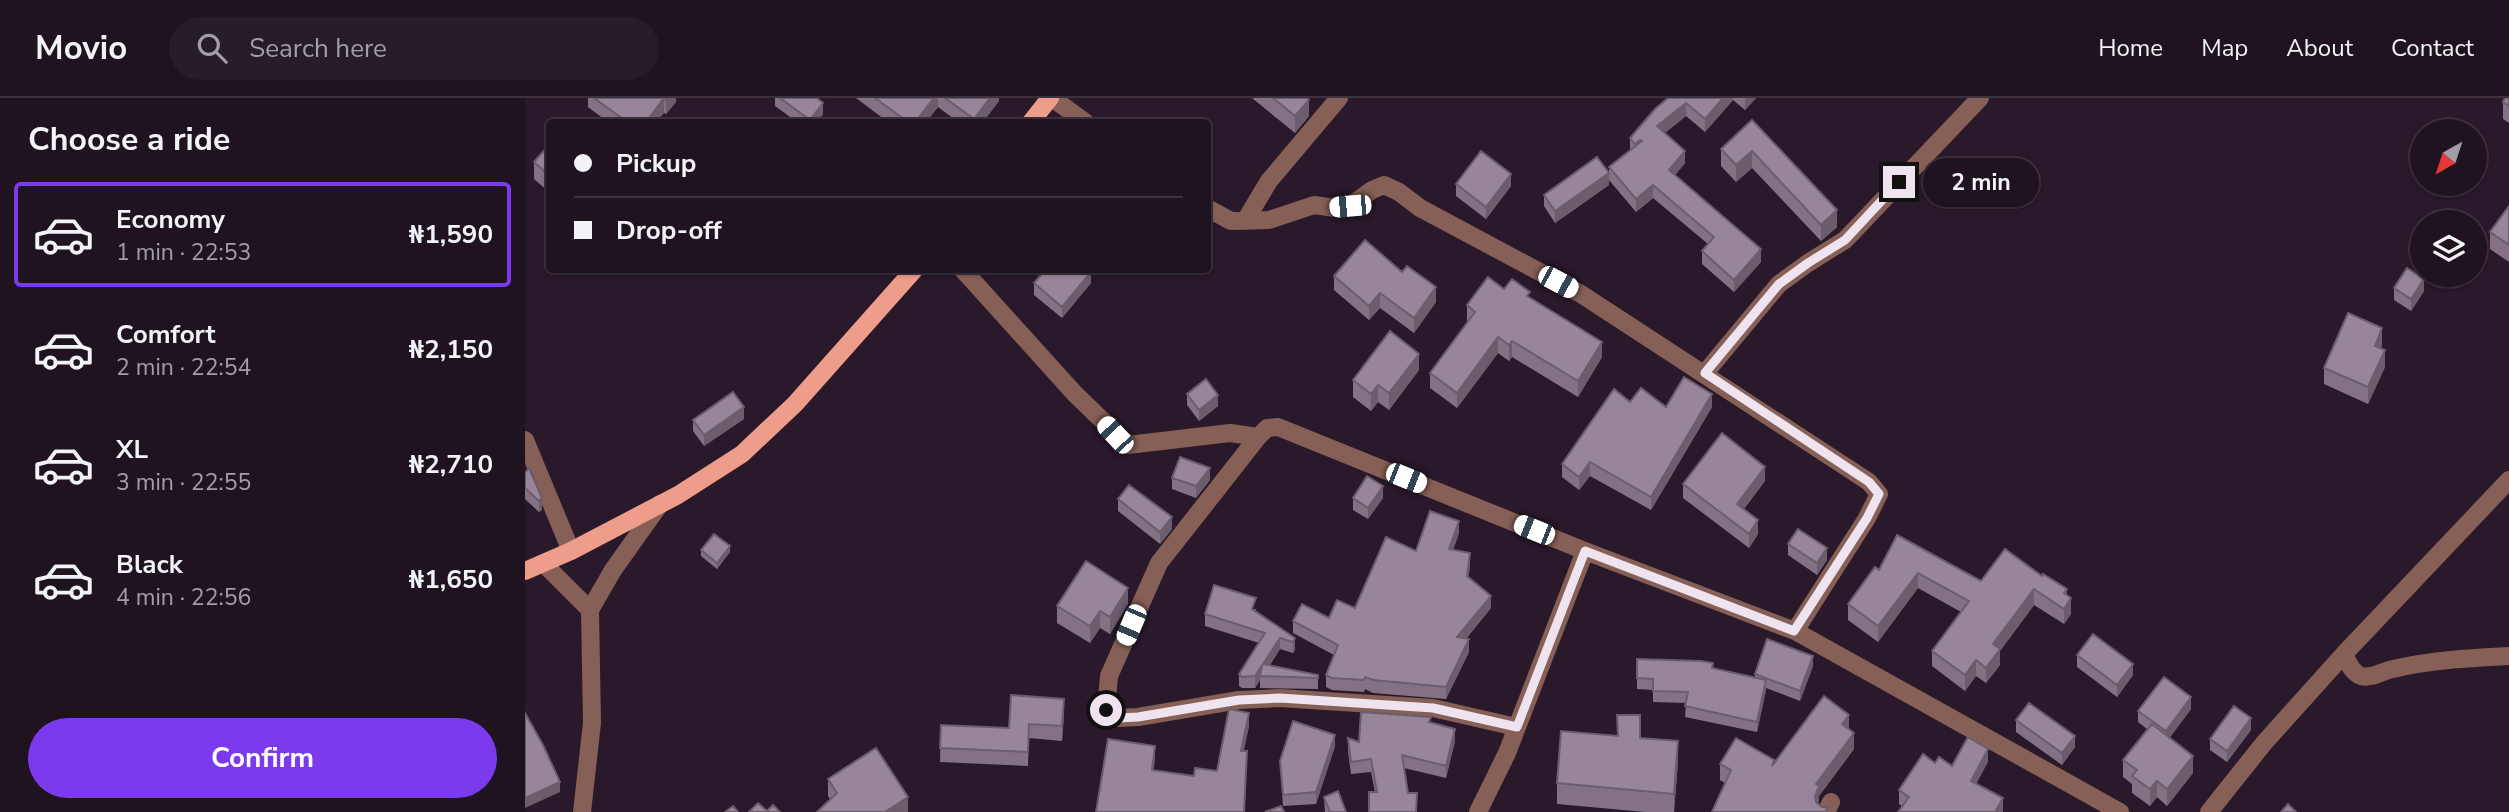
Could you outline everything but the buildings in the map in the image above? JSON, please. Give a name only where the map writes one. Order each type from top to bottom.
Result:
[{"type":"main road","points":[[1034,119],[1051,98]]},
{"type":"main road","points":[[525,571],[571,551],[660,504],[742,454],[795,404],[911,273]]},
{"type":"street","points":[[1051,98],[1081,119]]},
{"type":"street","points":[[1245,221],[1269,181],[1339,98]]},
{"type":"street","points":[[1705,373],[1779,284],[1845,240],[1980,98]]},
{"type":"street","points":[[1211,210],[1231,221],[1269,220],[1314,205],[1335,208],[1350,206],[1371,190],[1384,186],[1399,192],[1420,208],[1581,294],[1869,482],[1879,494],[1867,518],[1794,631]]},
{"type":"street","points":[[967,273],[1076,394],[1128,445],[1230,433],[1258,437]]},
{"type":"street","points":[[1517,727],[1433,708],[1280,698],[1239,700],[1138,717],[1118,718],[1106,710],[1109,676],[1159,563],[1258,437],[1267,428],[1278,427],[1585,551],[1794,631],[2120,812]]},
{"type":"street","points":[[525,440],[571,551]]},
{"type":"street","points":[[2209,812],[2257,752],[2344,654],[2509,480]]},
{"type":"street","points":[[582,812],[592,723],[590,610],[613,570],[660,504]]},
{"type":"street","points":[[1478,812],[1507,752],[1585,551]]},
{"type":"street","points":[[544,564],[590,610]]},
{"type":"street","points":[[2344,654],[2350,667],[2359,676],[2372,676],[2423,663],[2509,656]]},
{"type":"route","points":[[1106,710],[1118,718],[1138,717],[1239,700],[1280,698],[1433,708],[1517,727],[1585,551],[1794,631],[1867,518],[1879,494],[1869,482],[1705,373],[1779,284],[1845,240],[1899,182]]}]
